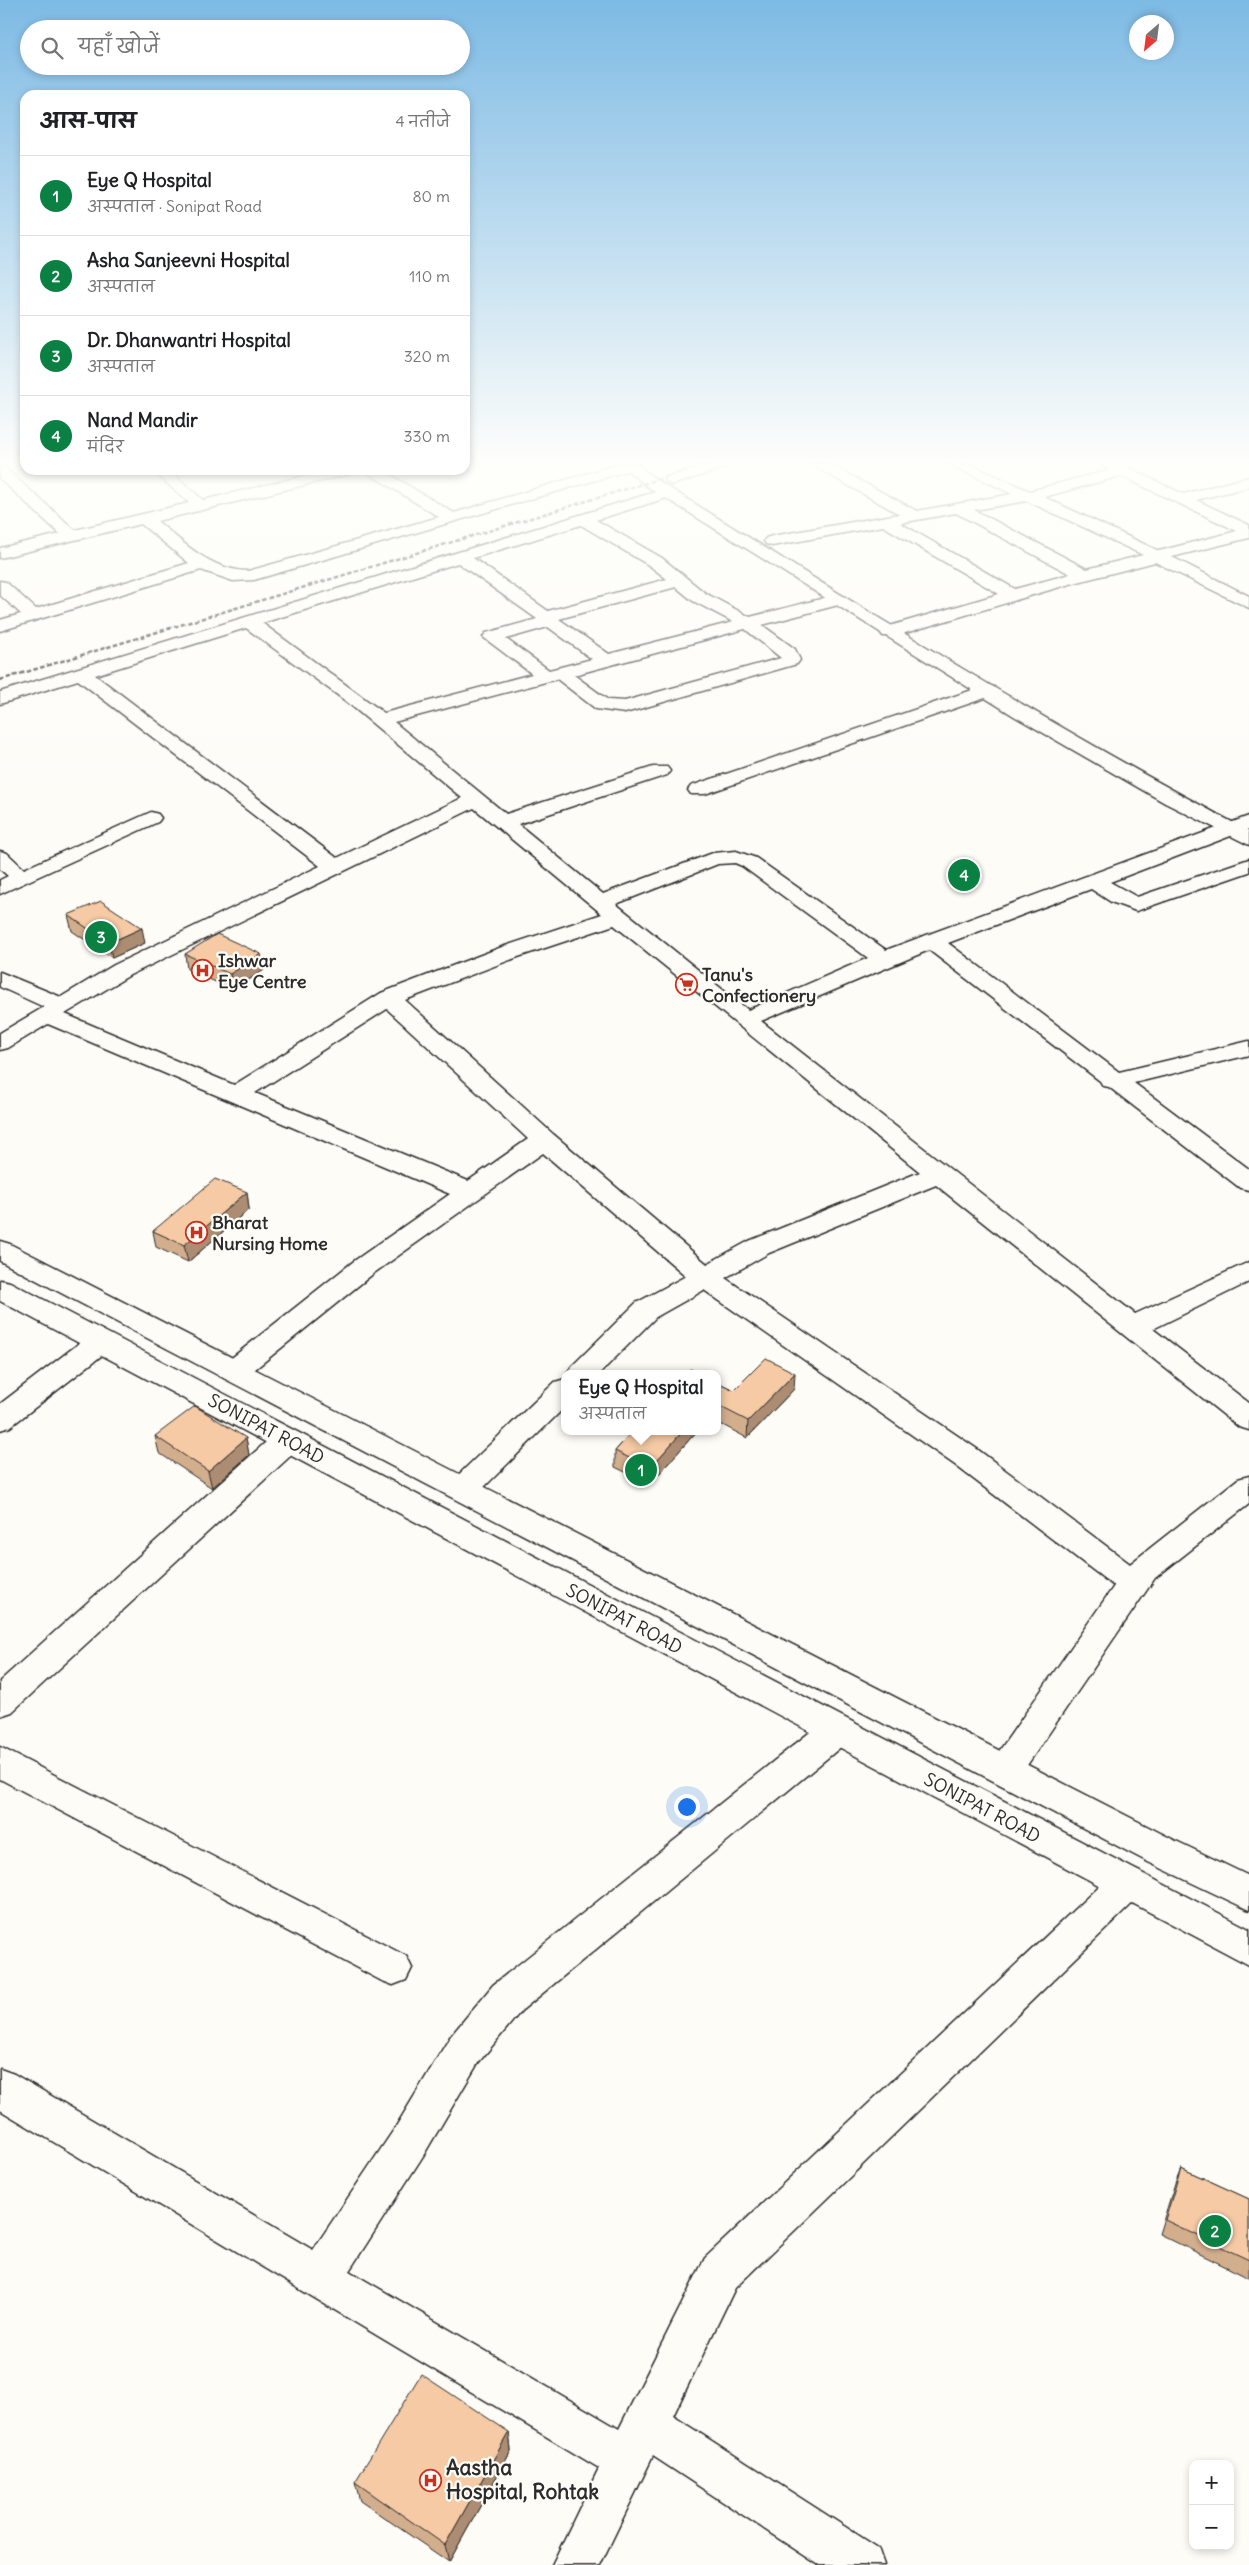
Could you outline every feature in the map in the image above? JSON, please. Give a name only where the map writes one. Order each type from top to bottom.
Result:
[{"type":"street","points":[[0,626],[138,584]]},
{"type":"street","points":[[0,698],[369,584]]},
{"type":"street","points":[[498,584],[606,660]]},
{"type":"street","points":[[671,584],[548,619],[492,638],[603,706],[624,707],[786,663],[791,660],[789,653],[748,623],[699,597],[683,584]]},
{"type":"street","points":[[812,584],[889,632],[994,682],[1112,765],[1233,816],[1249,818]]},
{"type":"street","points":[[843,584],[935,640]]},
{"type":"street","points":[[993,584],[1013,595]]},
{"type":"street","points":[[889,632],[1054,584]]},
{"type":"street","points":[[1211,584],[1249,603]]},
{"type":"street","points":[[0,586],[33,616]]},
{"type":"street","points":[[380,720],[836,600]]},
{"type":"street","points":[[248,621],[354,698],[746,1020],[1249,1419]]},
{"type":"street","points":[[81,673],[335,867]]},
{"type":"street","points":[[698,790],[994,682]]},
{"type":"street","points":[[1112,765],[1140,760],[1233,816],[1249,839]]},
{"type":"street","points":[[503,822],[660,771]]},
{"type":"street","points":[[0,1042],[122,970],[476,799]]},
{"type":"street","points":[[746,1020],[931,941],[1093,880],[1233,816]]},
{"type":"street","points":[[0,888],[151,818]]},
{"type":"street","points":[[0,856],[22,878]]},
{"type":"street","points":[[236,1094],[389,998],[510,952],[609,909],[713,859],[728,856],[737,857],[749,862],[884,960]]},
{"type":"street","points":[[1093,880],[1119,897],[1136,904],[1249,865]]},
{"type":"street","points":[[931,941],[1112,1081],[1249,1182]]},
{"type":"street","points":[[0,979],[54,1010],[236,1094],[470,1192]]},
{"type":"street","points":[[389,998],[544,1140],[704,1277],[966,1457],[1134,1584]]},
{"type":"street","points":[[1112,1081],[1249,1048]]},
{"type":"street","points":[[234,1371],[364,1267],[544,1140]]},
{"type":"street","points":[[585,1370],[646,1310],[758,1247],[939,1174]]},
{"type":"street","name":"SONIPAT ROAD","points":[[0,1250],[1005,1770],[1249,1894]]},
{"type":"street","points":[[1133,1327],[1249,1271]]},
{"type":"street","name":"SONIPAT ROAD","points":[[0,1289],[1249,1948]]},
{"type":"street","points":[[0,1419],[100,1342]]},
{"type":"street","points":[[463,1489],[561,1393]]},
{"type":"street","points":[[0,1702],[287,1441]]},
{"type":"street","points":[[1005,1770],[1144,1569],[1249,1487]]},
{"type":"street","points":[[320,2278],[409,2142],[464,2050],[507,1998],[836,1731]]},
{"type":"street","points":[[0,1762],[393,1968]]},
{"type":"street","points":[[575,2565],[720,2273],[1127,1884]]},
{"type":"street","points":[[0,2088],[320,2278],[635,2442],[861,2565]]},
{"type":"building","points":[[101,901],[142,928],[109,943],[68,915]]},
{"type":"building","points":[[217,934],[261,954],[230,974],[185,954]]},
{"type":"building","points":[[215,1179],[247,1192],[184,1245],[153,1231]]},
{"type":"building","points":[[766,1358],[795,1373],[748,1421],[721,1407],[721,1384],[734,1390]]},
{"type":"building","points":[[195,1406],[246,1438],[208,1471],[155,1436]]},
{"type":"building","points":[[629,1435],[679,1435],[650,1468],[615,1451]]},
{"type":"building","points":[[1181,2168],[1249,2199],[1249,2260],[1165,2220]]},
{"type":"building","points":[[421,2374],[509,2432],[445,2545],[355,2482]]},
{"type":"railway","points":[[0,680],[316,584]]},
{"type":"place","name":"Nand Mandir","points":[[964,875]]},
{"type":"place","name":"Dr. Dhanwantri Hospital","points":[[101,937]]},
{"type":"place","name":"Ishwar Eye Centre","points":[[202,971]]},
{"type":"place","name":"Tanu's Confectionery","points":[[686,985]]},
{"type":"place","name":"Bharat Nursing Home","points":[[196,1233]]},
{"type":"place","name":"Eye Q Hospital","points":[[641,1470]]},
{"type":"place","name":"Asha Sanjeevni Hospital","points":[[1215,2231]]},
{"type":"place","name":"Aastha Hospital, Rohtak","points":[[430,2480]]}]
